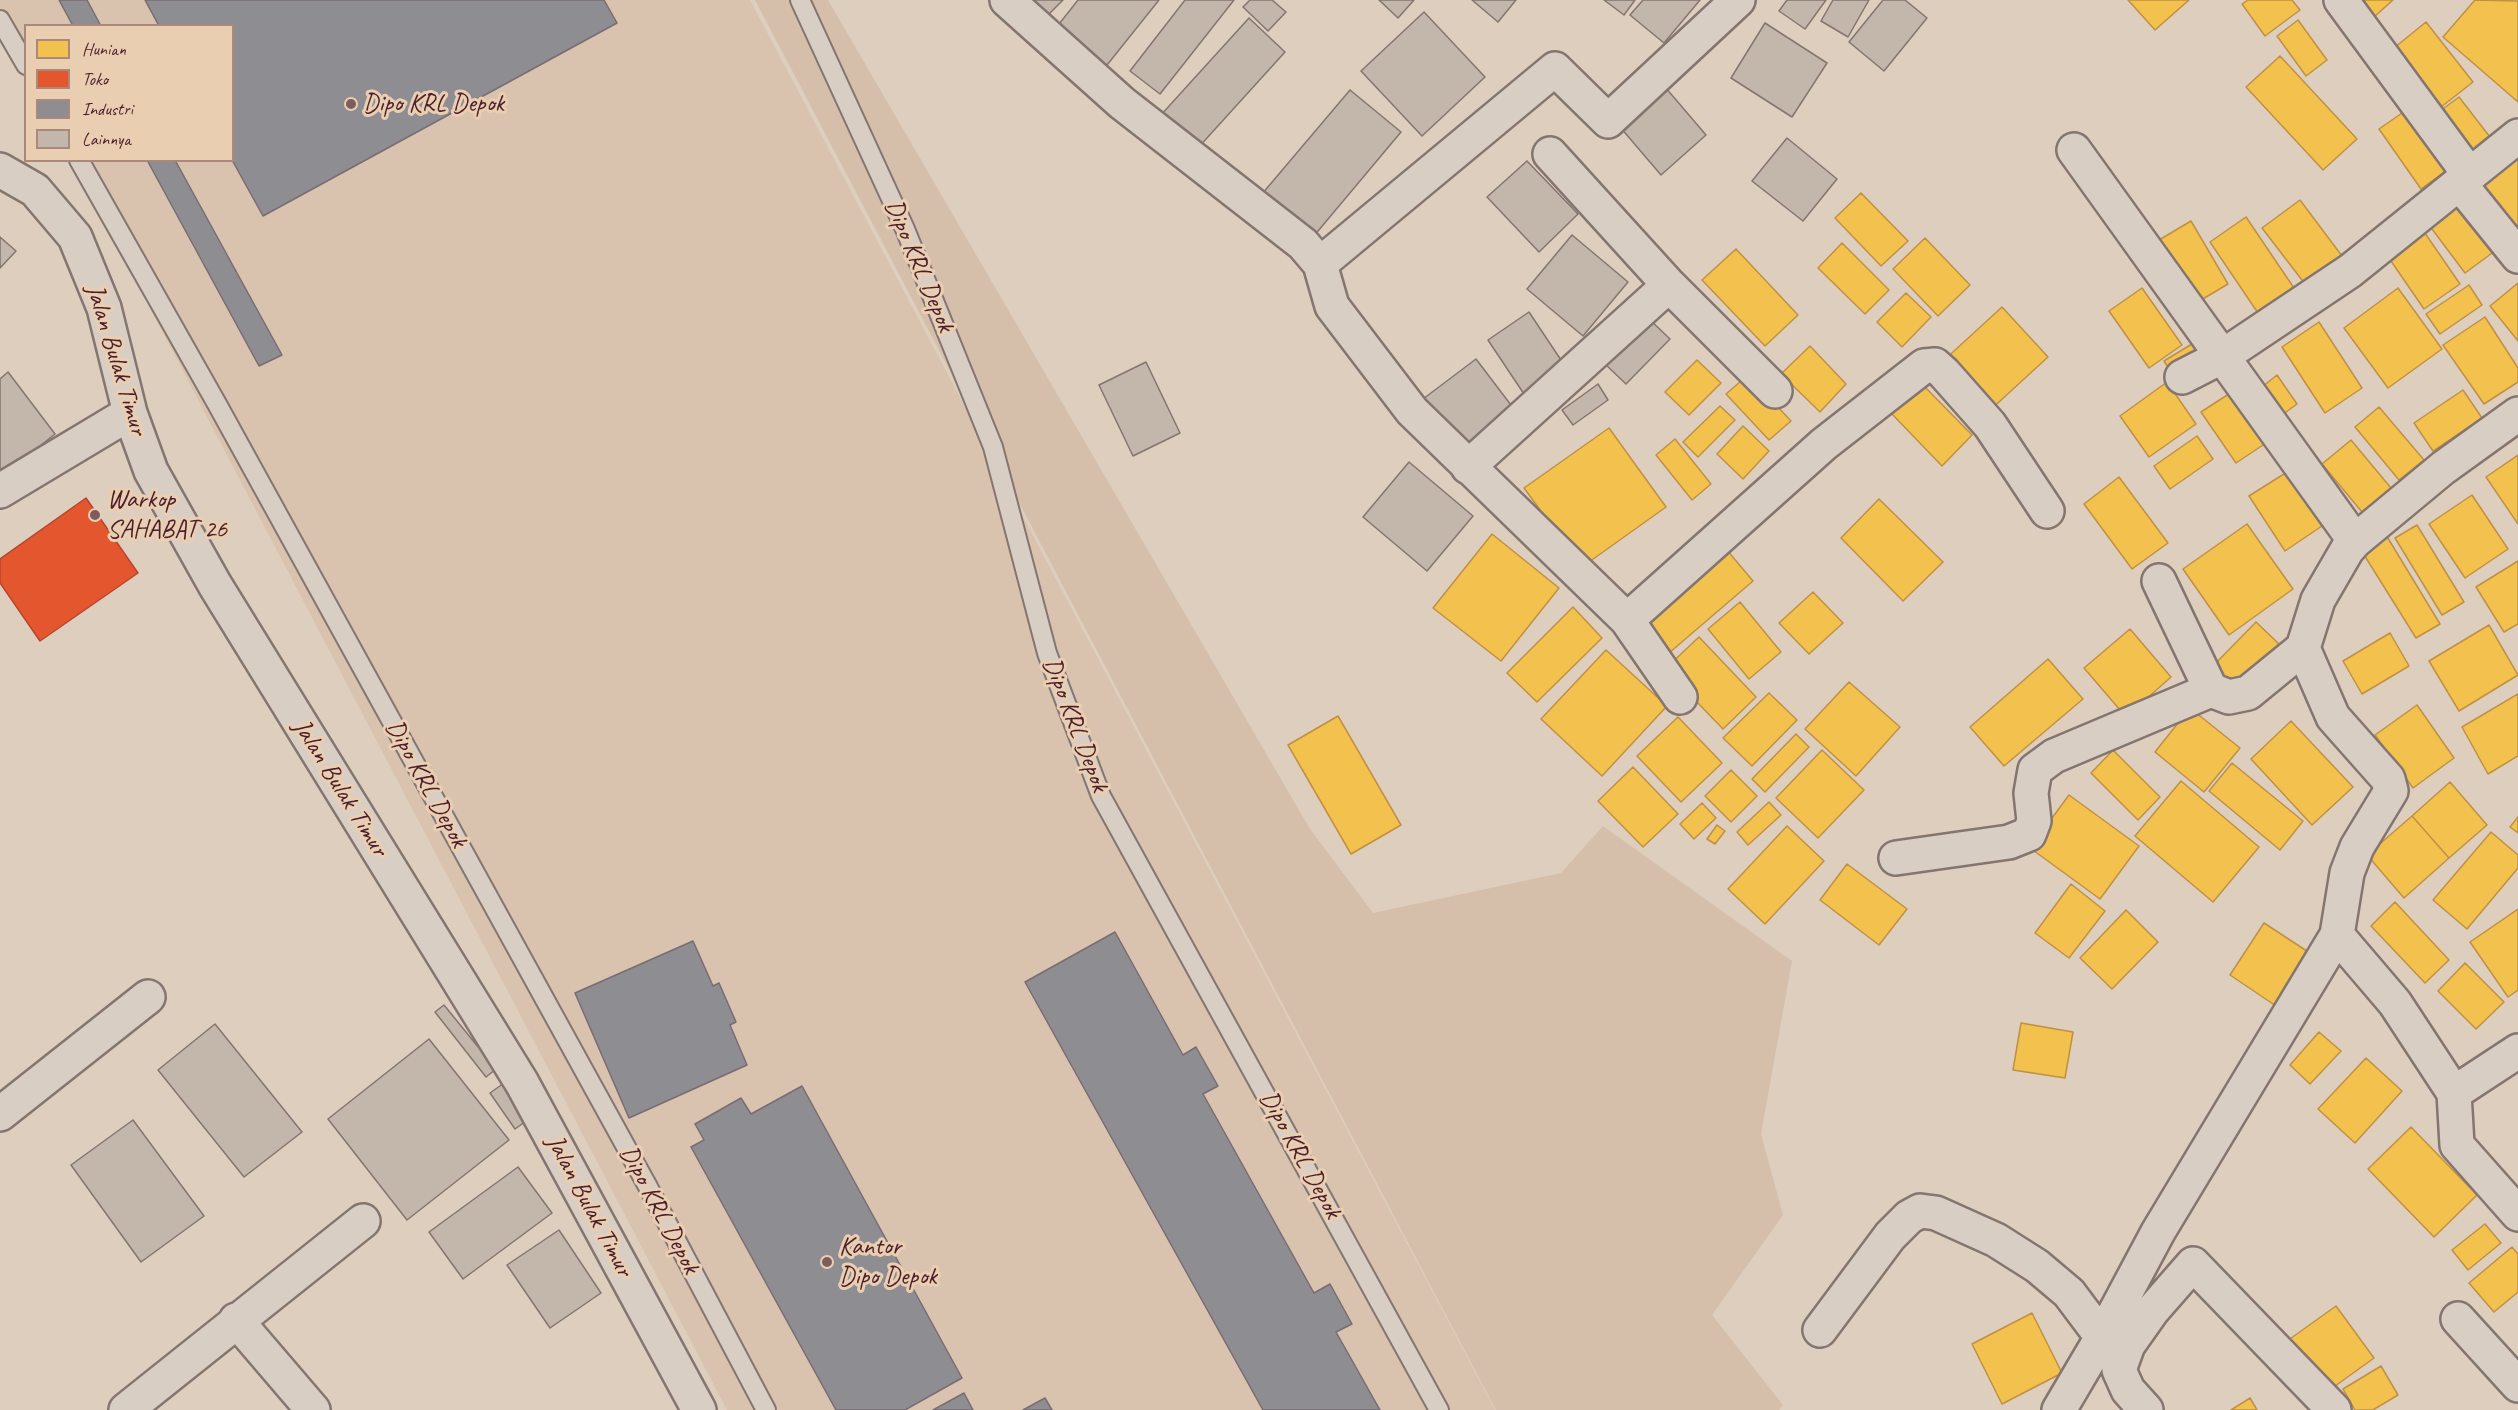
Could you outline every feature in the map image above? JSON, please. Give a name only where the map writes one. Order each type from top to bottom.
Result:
[{"type":"street","points":[[1006,0],[1122,103],[1303,244],[1320,264],[1332,306],[1412,411],[1627,620],[1680,697]]},
{"type":"street","points":[[1320,264],[1555,69],[1608,121],[1738,0]]},
{"type":"street","points":[[2341,0],[2518,256]]},
{"type":"street","points":[[2182,377],[2223,356],[2350,271],[2518,136]]},
{"type":"street","points":[[2074,150],[2355,541]]},
{"type":"street","points":[[1550,154],[1669,285],[1775,391]]},
{"type":"street","name":"Jalan Bulak Timur","points":[[0,170],[34,190],[75,237],[104,308],[130,412],[151,471],[215,585],[522,1083],[699,1410]]},
{"type":"street","points":[[1468,467],[1669,285]]},
{"type":"street","points":[[1627,620],[1824,444],[1924,366],[1935,365],[1944,373],[1990,425],[2047,511]]},
{"type":"street","points":[[0,491],[130,412]]},
{"type":"street","points":[[2159,581],[2211,690],[2229,697],[2248,693],[2303,648],[2318,600],[2347,550],[2355,541],[2443,468],[2518,414]]},
{"type":"street","points":[[2059,1410],[2102,1337],[2158,1232],[2337,935],[2347,873],[2357,847],[2391,791],[2388,779],[2333,717],[2303,648]]},
{"type":"street","points":[[1896,858],[2009,842],[2029,834],[2034,821],[2031,793],[2035,770],[2054,756],[2211,690]]},
{"type":"street","points":[[2337,935],[2395,1003],[2454,1093],[2457,1145],[2518,1214]]},
{"type":"street","points":[[0,1114],[148,997]]},
{"type":"street","points":[[2454,1093],[2518,1051]]},
{"type":"street","points":[[1820,1330],[1890,1236],[1909,1217],[1920,1211],[1936,1213],[1996,1240],[2037,1266],[2069,1293],[2102,1337]]},
{"type":"street","points":[[126,1410],[363,1221]]},
{"type":"street","points":[[2158,1232],[2193,1264],[2334,1410]]},
{"type":"street","points":[[2146,1410],[2128,1390],[2119,1370],[2128,1345],[2152,1311],[2193,1264]]},
{"type":"street","points":[[237,1320],[313,1410]]},
{"type":"street","points":[[2458,1320],[2518,1385]]},
{"type":"lane","name":"Dipo KRL Depok","points":[[800,0],[905,229],[993,447],[1047,652],[1101,796],[1439,1410]]},
{"type":"lane","points":[[0,20],[24,62]]},
{"type":"lane","name":"Dipo KRL Depok","points":[[80,162],[217,404],[647,1185],[766,1410]]},
{"type":"shaded area","points":[[0,0],[750,0],[1495,1410],[727,1410],[74,162],[234,162],[234,24],[24,24],[24,67],[0,21]]},
{"type":"shaded area","points":[[755,0],[828,0],[1310,829],[1373,913],[1561,873],[1603,826],[1792,961],[1761,1134],[1783,1215],[1712,1315],[1783,1405],[1779,1410],[1496,1410]]},
{"type":"building: Hunian","points":[[2128,0],[2189,0],[2155,30]]},
{"type":"building: Hunian","points":[[2248,0],[2292,0],[2300,10],[2265,36],[2242,4]]},
{"type":"building: Hunian","points":[[2359,0],[2393,0],[2374,17]]},
{"type":"building: Hunian","points":[[2475,0],[2518,1],[2518,102],[2443,37]]},
{"type":"building: Hunian","points":[[2298,20],[2327,60],[2306,76],[2277,36]]},
{"type":"building: Hunian","points":[[2426,22],[2473,82],[2436,111],[2389,52]]},
{"type":"building: Hunian","points":[[2280,56],[2357,139],[2323,170],[2246,87]]},
{"type":"building: Hunian","points":[[2459,97],[2493,141],[2471,159],[2436,114]]},
{"type":"building: Hunian","points":[[2412,106],[2454,165],[2421,189],[2379,129]]},
{"type":"building: Hunian","points":[[2518,150],[2518,225],[2509,231],[2473,181]]},
{"type":"building: Hunian","points":[[1861,193],[1908,241],[1881,266],[1835,218]]},
{"type":"building: Hunian","points":[[2461,196],[2499,248],[2465,273],[2426,221]]},
{"type":"building: Hunian","points":[[2300,200],[2342,256],[2305,284],[2262,228]]},
{"type":"building: Hunian","points":[[2246,217],[2296,291],[2260,316],[2210,242]]},
{"type":"building: Hunian","points":[[2191,221],[2228,284],[2191,306],[2154,243]]},
{"type":"building: Hunian","points":[[2418,223],[2460,284],[2424,309],[2382,248]]},
{"type":"building: Hunian","points":[[1925,238],[1970,285],[1938,316],[1893,269]]},
{"type":"building: Hunian","points":[[1842,243],[1889,290],[1865,314],[1818,268]]},
{"type":"building: Hunian","points":[[1736,249],[1798,315],[1765,346],[1702,280]]},
{"type":"building: Hunian","points":[[2518,283],[2518,341],[2490,306]]},
{"type":"building: Hunian","points":[[2469,285],[2482,305],[2440,334],[2426,314]]},
{"type":"building: Hunian","points":[[2142,288],[2182,345],[2149,368],[2109,311]]},
{"type":"building: Hunian","points":[[2398,288],[2442,349],[2388,388],[2344,328]]},
{"type":"building: Hunian","points":[[1906,293],[1931,317],[1902,347],[1877,322]]},
{"type":"building: Hunian","points":[[2002,307],[2048,357],[1987,413],[1941,363]]},
{"type":"building: Hunian","points":[[2485,317],[2518,368],[2518,382],[2484,404],[2443,345]]},
{"type":"building: Hunian","points":[[2319,322],[2362,388],[2325,413],[2282,347]]},
{"type":"building: Hunian","points":[[2200,339],[2209,353],[2173,375],[2164,361]]},
{"type":"building: Hunian","points":[[1810,346],[1846,384],[1820,412],[1781,374]]},
{"type":"building: Hunian","points":[[1697,360],[1721,383],[1689,415],[1665,392]]},
{"type":"building: Hunian","points":[[1748,375],[1791,421],[1769,440],[1726,394]]},
{"type":"building: Hunian","points":[[2277,375],[2297,404],[2282,415],[2262,387]]},
{"type":"building: Hunian","points":[[2167,382],[2196,424],[2149,457],[2120,416]]},
{"type":"building: Hunian","points":[[1921,383],[1972,435],[1942,466],[1891,413]]},
{"type":"building: Hunian","points":[[2238,388],[2272,439],[2236,463],[2201,412]]},
{"type":"building: Hunian","points":[[2463,390],[2482,418],[2433,451],[2414,423]]},
{"type":"building: Hunian","points":[[1720,406],[1735,420],[1698,457],[1683,442]]},
{"type":"building: Hunian","points":[[2379,407],[2424,460],[2399,480],[2355,427]]},
{"type":"building: Hunian","points":[[1743,426],[1769,451],[1743,479],[1717,454]]},
{"type":"building: Hunian","points":[[1609,428],[1666,507],[1582,567],[1524,488]]},
{"type":"building: Hunian","points":[[2197,436],[2213,459],[2170,489],[2154,466]]},
{"type":"building: Hunian","points":[[1675,439],[1711,484],[1692,500],[1656,455]]},
{"type":"building: Hunian","points":[[2351,440],[2391,488],[2362,512],[2322,464]]},
{"type":"building: Hunian","points":[[2518,455],[2518,524],[2486,477]]},
{"type":"building: Hunian","points":[[2287,472],[2322,526],[2285,551],[2249,496]]},
{"type":"building: Hunian","points":[[2119,477],[2168,543],[2132,569],[2084,504]]},
{"type":"building: Hunian","points":[[2472,495],[2508,549],[2465,578],[2429,524]]},
{"type":"building: Hunian","points":[[1879,499],[1943,562],[1903,601],[1841,538]]},
{"type":"building: Hunian","points":[[2247,524],[2293,589],[2229,635],[2183,569]]},
{"type":"building: Hunian","points":[[2417,525],[2464,602],[2442,615],[2395,538]]},
{"type":"building: Hunian","points":[[1492,534],[1559,588],[1501,661],[1433,608]]},
{"type":"building: Hunian","points":[[2386,535],[2440,624],[2416,638],[2361,550]]},
{"type":"building: Hunian","points":[[1721,543],[1753,581],[1669,653],[1637,615]]},
{"type":"building: Hunian","points":[[2518,561],[2518,624],[2504,632],[2476,587]]},
{"type":"building: Hunian","points":[[1813,592],[1843,623],[1809,654],[1779,623]]},
{"type":"building: Hunian","points":[[1740,602],[1781,652],[1749,679],[1708,629]]},
{"type":"building: Hunian","points":[[1573,607],[1602,638],[1537,702],[1507,673]]},
{"type":"building: Hunian","points":[[2256,622],[2279,644],[2235,689],[2212,667]]},
{"type":"building: Hunian","points":[[2489,625],[2518,675],[2459,711],[2429,661]]},
{"type":"building: Hunian","points":[[2130,629],[2171,677],[2126,717],[2084,668]]},
{"type":"building: Hunian","points":[[2390,633],[2409,666],[2362,694],[2343,661]]},
{"type":"building: Hunian","points":[[1699,637],[1756,697],[1723,729],[1665,669]]},
{"type":"building: Hunian","points":[[1606,650],[1667,706],[1602,776],[1541,719]]},
{"type":"building: Hunian","points":[[2048,659],[2083,699],[2004,766],[1970,727]]},
{"type":"building: Hunian","points":[[1849,682],[1900,727],[1856,776],[1805,729]]},
{"type":"building: Hunian","points":[[1769,693],[1797,720],[1752,766],[1723,738]]},
{"type":"building: Hunian","points":[[2518,694],[2518,756],[2488,774],[2462,727]]},
{"type":"building: Hunian","points":[[2417,705],[2454,758],[2413,788],[2375,735]]},
{"type":"building: Hunian","points":[[2190,708],[2240,748],[2204,792],[2155,752]]},
{"type":"building: Hunian","points":[[1338,716],[1401,825],[1351,854],[1288,745]]},
{"type":"building: Hunian","points":[[1678,717],[1722,763],[1681,802],[1637,756]]},
{"type":"building: Hunian","points":[[2291,721],[2353,787],[2312,825],[2251,759]]},
{"type":"building: Hunian","points":[[1796,734],[1809,747],[1765,792],[1752,779]]},
{"type":"building: Hunian","points":[[1822,750],[1864,790],[1818,838],[1776,798]]},
{"type":"building: Hunian","points":[[2113,750],[2160,797],[2138,820],[2091,773]]},
{"type":"building: Hunian","points":[[2232,763],[2303,821],[2280,850],[2209,791]]},
{"type":"building: Hunian","points":[[1633,767],[1678,814],[1643,847],[1598,801]]},
{"type":"building: Hunian","points":[[1731,770],[1757,796],[1731,822],[1705,796]]},
{"type":"building: Hunian","points":[[2181,781],[2259,847],[2213,902],[2135,836]]},
{"type":"building: Hunian","points":[[2450,782],[2487,825],[2449,858],[2412,816]]},
{"type":"building: Hunian","points":[[2069,795],[2139,846],[2100,899],[2030,848]]},
{"type":"building: Hunian","points":[[1769,802],[1781,815],[1748,845],[1737,832]]},
{"type":"building: Hunian","points":[[1702,803],[1716,818],[1694,839],[1680,824]]},
{"type":"building: Hunian","points":[[2412,816],[2449,858],[2404,898],[2367,855]]},
{"type":"building: Hunian","points":[[2518,817],[2518,833],[2510,827]]},
{"type":"building: Hunian","points":[[1717,825],[1725,831],[1715,844],[1707,839]]},
{"type":"building: Hunian","points":[[1787,826],[1824,861],[1765,924],[1728,889]]},
{"type":"building: Hunian","points":[[2491,832],[2518,855],[2518,868],[2467,929],[2433,900]]},
{"type":"building: Hunian","points":[[1847,864],[1907,909],[1879,945],[1820,900]]},
{"type":"building: Hunian","points":[[2071,884],[2105,911],[2069,958],[2035,933]]},
{"type":"building: Hunian","points":[[2395,902],[2449,960],[2425,983],[2371,926]]},
{"type":"building: Hunian","points":[[2518,909],[2518,990],[2508,997],[2470,942]]},
{"type":"building: Hunian","points":[[2126,910],[2158,942],[2112,989],[2080,958]]},
{"type":"building: Hunian","points":[[2264,923],[2313,955],[2279,1008],[2230,975]]},
{"type":"building: Hunian","points":[[2465,963],[2504,1002],[2476,1029],[2438,991]]},
{"type":"building: Hunian","points":[[2021,1023],[2073,1032],[2065,1078],[2013,1070]]},
{"type":"building: Hunian","points":[[2319,1032],[2341,1051],[2310,1084],[2290,1065]]},
{"type":"building: Hunian","points":[[2366,1058],[2402,1091],[2355,1143],[2318,1109]]},
{"type":"building: Hunian","points":[[2411,1127],[2477,1195],[2434,1237],[2368,1169]]},
{"type":"building: Hunian","points":[[2485,1224],[2501,1243],[2468,1270],[2452,1250]]},
{"type":"building: Hunian","points":[[2512,1247],[2518,1254],[2518,1292],[2494,1312],[2469,1283]]},
{"type":"building: Hunian","points":[[2336,1306],[2374,1358],[2324,1394],[2287,1341]]},
{"type":"building: Hunian","points":[[2032,1313],[2062,1373],[2002,1404],[1972,1344]]},
{"type":"building: Hunian","points":[[2381,1366],[2398,1395],[2373,1410],[2355,1410],[2343,1389]]},
{"type":"building: Hunian","points":[[2250,1398],[2257,1410],[2231,1410]]},
{"type":"building: Toko","points":[[86,498],[138,573],[40,641],[0,583],[0,559]]},
{"type":"building: Industri","points":[[59,0],[87,0],[100,24],[72,24]]},
{"type":"building: Industri","name":"Dipo KRL Depok","points":[[145,0],[604,0],[617,23],[263,216],[233,162],[234,24],[158,24]]},
{"type":"building: Industri","points":[[148,162],[176,162],[282,355],[259,366]]},
{"type":"building: Industri","points":[[1115,932],[1183,1055],[1196,1047],[1218,1086],[1203,1094],[1314,1293],[1330,1284],[1352,1324],[1336,1332],[1380,1410],[1263,1410],[1025,982]]},
{"type":"building: Industri","points":[[693,941],[713,986],[719,983],[736,1022],[730,1025],[747,1065],[629,1118],[575,993]]},
{"type":"building: Industri","name":"Kantor Dipo Depok","points":[[802,1086],[962,1378],[905,1410],[836,1410],[691,1147],[704,1140],[695,1124],[741,1098],[751,1114]]},
{"type":"building: Industri","points":[[964,1393],[973,1410],[933,1410]]},
{"type":"building: Industri","points":[[1045,1398],[1052,1410],[1023,1410]]},
{"type":"building: Lainnya","points":[[1025,0],[1063,0],[1044,19]]},
{"type":"building: Lainnya","points":[[1078,0],[1159,0],[1099,75],[1052,33]]},
{"type":"building: Lainnya","points":[[1185,0],[1234,0],[1160,94],[1130,71]]},
{"type":"building: Lainnya","points":[[1250,0],[1272,0],[1286,12],[1268,31],[1243,7]]},
{"type":"building: Lainnya","points":[[1379,0],[1414,0],[1398,18]]},
{"type":"building: Lainnya","points":[[1472,0],[1516,0],[1498,22]]},
{"type":"building: Lainnya","points":[[1604,0],[1635,0],[1624,15]]},
{"type":"building: Lainnya","points":[[1643,0],[1700,0],[1664,43],[1630,15]]},
{"type":"building: Lainnya","points":[[1787,0],[1826,0],[1805,29],[1779,11]]},
{"type":"building: Lainnya","points":[[1833,0],[1869,0],[1848,37],[1821,21]]},
{"type":"building: Lainnya","points":[[1883,0],[1905,0],[1927,18],[1884,71],[1849,42]]},
{"type":"building: Lainnya","points":[[1424,12],[1485,77],[1422,136],[1361,71]]},
{"type":"building: Lainnya","points":[[1249,18],[1285,52],[1197,149],[1160,116]]},
{"type":"building: Lainnya","points":[[1765,23],[1827,63],[1792,117],[1731,78]]},
{"type":"building: Lainnya","points":[[1665,87],[1706,135],[1661,175],[1620,127]]},
{"type":"building: Lainnya","points":[[1350,90],[1401,132],[1313,237],[1262,194]]},
{"type":"building: Lainnya","points":[[1787,138],[1837,179],[1803,221],[1752,181]]},
{"type":"building: Lainnya","points":[[1527,161],[1578,214],[1539,252],[1487,197]]},
{"type":"building: Lainnya","points":[[1572,235],[1628,282],[1583,336],[1527,289]]},
{"type":"building: Lainnya","points":[[0,237],[16,251],[0,268]]},
{"type":"building: Lainnya","points":[[1529,312],[1569,372],[1528,400],[1488,340]]},
{"type":"building: Lainnya","points":[[1648,318],[1670,339],[1626,384],[1604,363]]},
{"type":"building: Lainnya","points":[[1476,359],[1514,409],[1461,449],[1423,399]]},
{"type":"building: Lainnya","points":[[1146,362],[1180,433],[1133,456],[1099,385]]},
{"type":"building: Lainnya","points":[[8,372],[55,434],[0,478],[0,379]]},
{"type":"building: Lainnya","points":[[1598,384],[1608,400],[1573,425],[1562,410]]},
{"type":"building: Lainnya","points":[[1409,462],[1473,516],[1427,571],[1363,517]]},
{"type":"building: Lainnya","points":[[444,1005],[496,1069],[486,1077],[435,1012]]},
{"type":"building: Lainnya","points":[[215,1024],[302,1132],[244,1177],[158,1070]]},
{"type":"building: Lainnya","points":[[429,1039],[509,1140],[407,1220],[328,1119]]},
{"type":"building: Lainnya","points":[[504,1083],[529,1119],[515,1129],[490,1093]]},
{"type":"building: Lainnya","points":[[133,1120],[204,1216],[141,1262],[71,1165]]},
{"type":"building: Lainnya","points":[[518,1167],[552,1213],[463,1279],[429,1232]]},
{"type":"building: Lainnya","points":[[559,1230],[601,1293],[550,1328],[507,1265]]},
{"type":"place","name":"Dipo KRL Depok","points":[[351,104]]},
{"type":"place","name":"Warkop SAHABAT 26","points":[[95,515]]},
{"type":"place","name":"Kantor Dipo Depok","points":[[827,1262]]}]
